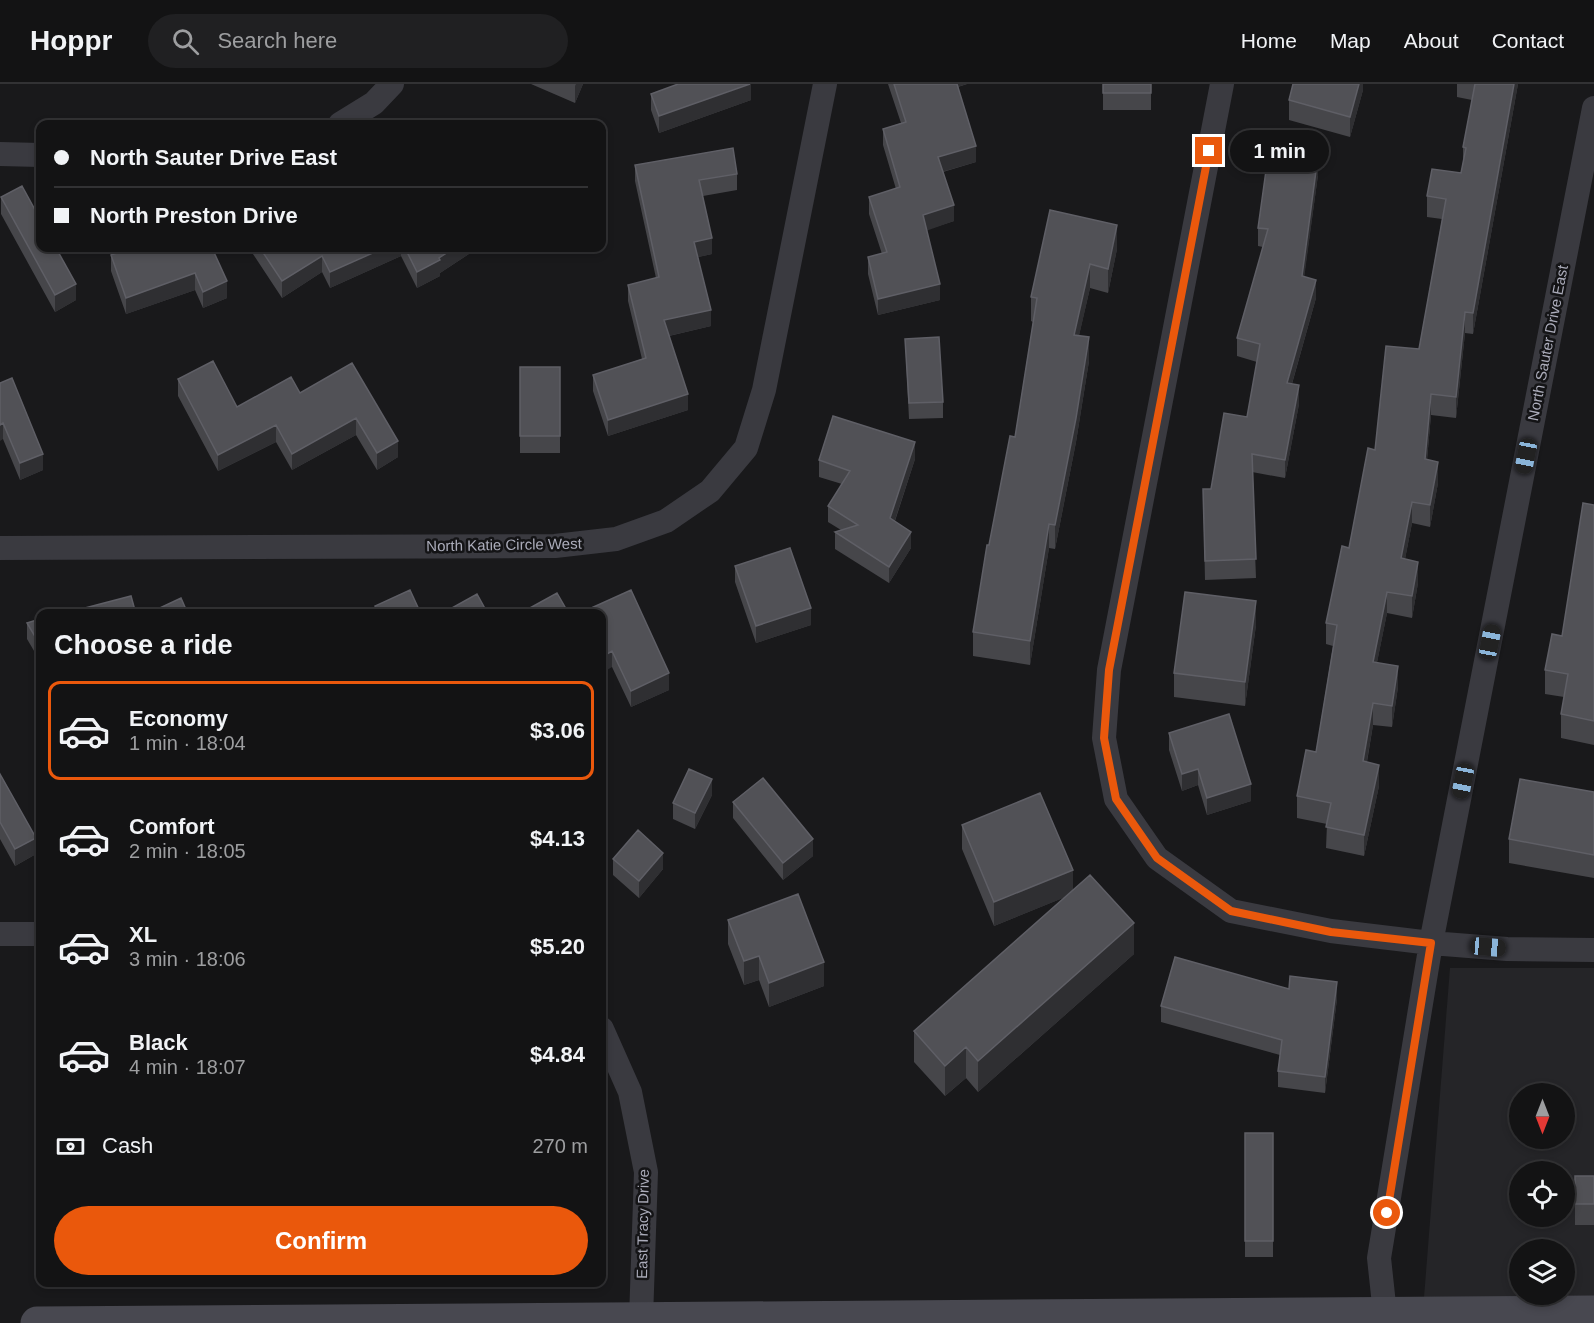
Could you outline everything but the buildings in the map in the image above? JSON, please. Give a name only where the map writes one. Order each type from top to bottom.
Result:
[{"type":"street","points":[[346,120],[374,103],[392,84]]},
{"type":"street","name":"North Katie Circle West","points":[[0,548],[555,546],[616,539],[666,520],[710,491],[746,448],[764,390],[825,84]]},
{"type":"street","points":[[1222,84],[1109,670],[1104,738],[1116,799],[1157,858],[1231,911],[1331,932],[1431,943],[1506,949],[1594,950]]},
{"type":"street","name":"North Sauter Drive East","points":[[1385,1318],[1379,1258],[1431,943],[1594,108]]},
{"type":"street","points":[[0,154],[36,155]]},
{"type":"street","points":[[0,934],[36,934]]},
{"type":"street","name":"East Tracy Drive","points":[[606,1038],[630,1092],[646,1172],[641,1318]]},
{"type":"street","points":[[37,1323],[641,1318],[1019,1320],[1385,1318],[1594,1312]]},
{"type":"shaded area","points":[[1450,968],[1594,968],[1594,1323],[1422,1323]]},
{"type":"route","points":[[1209,151],[1109,670],[1104,738],[1116,799],[1157,858],[1231,911],[1331,932],[1431,943],[1387,1213]]}]
